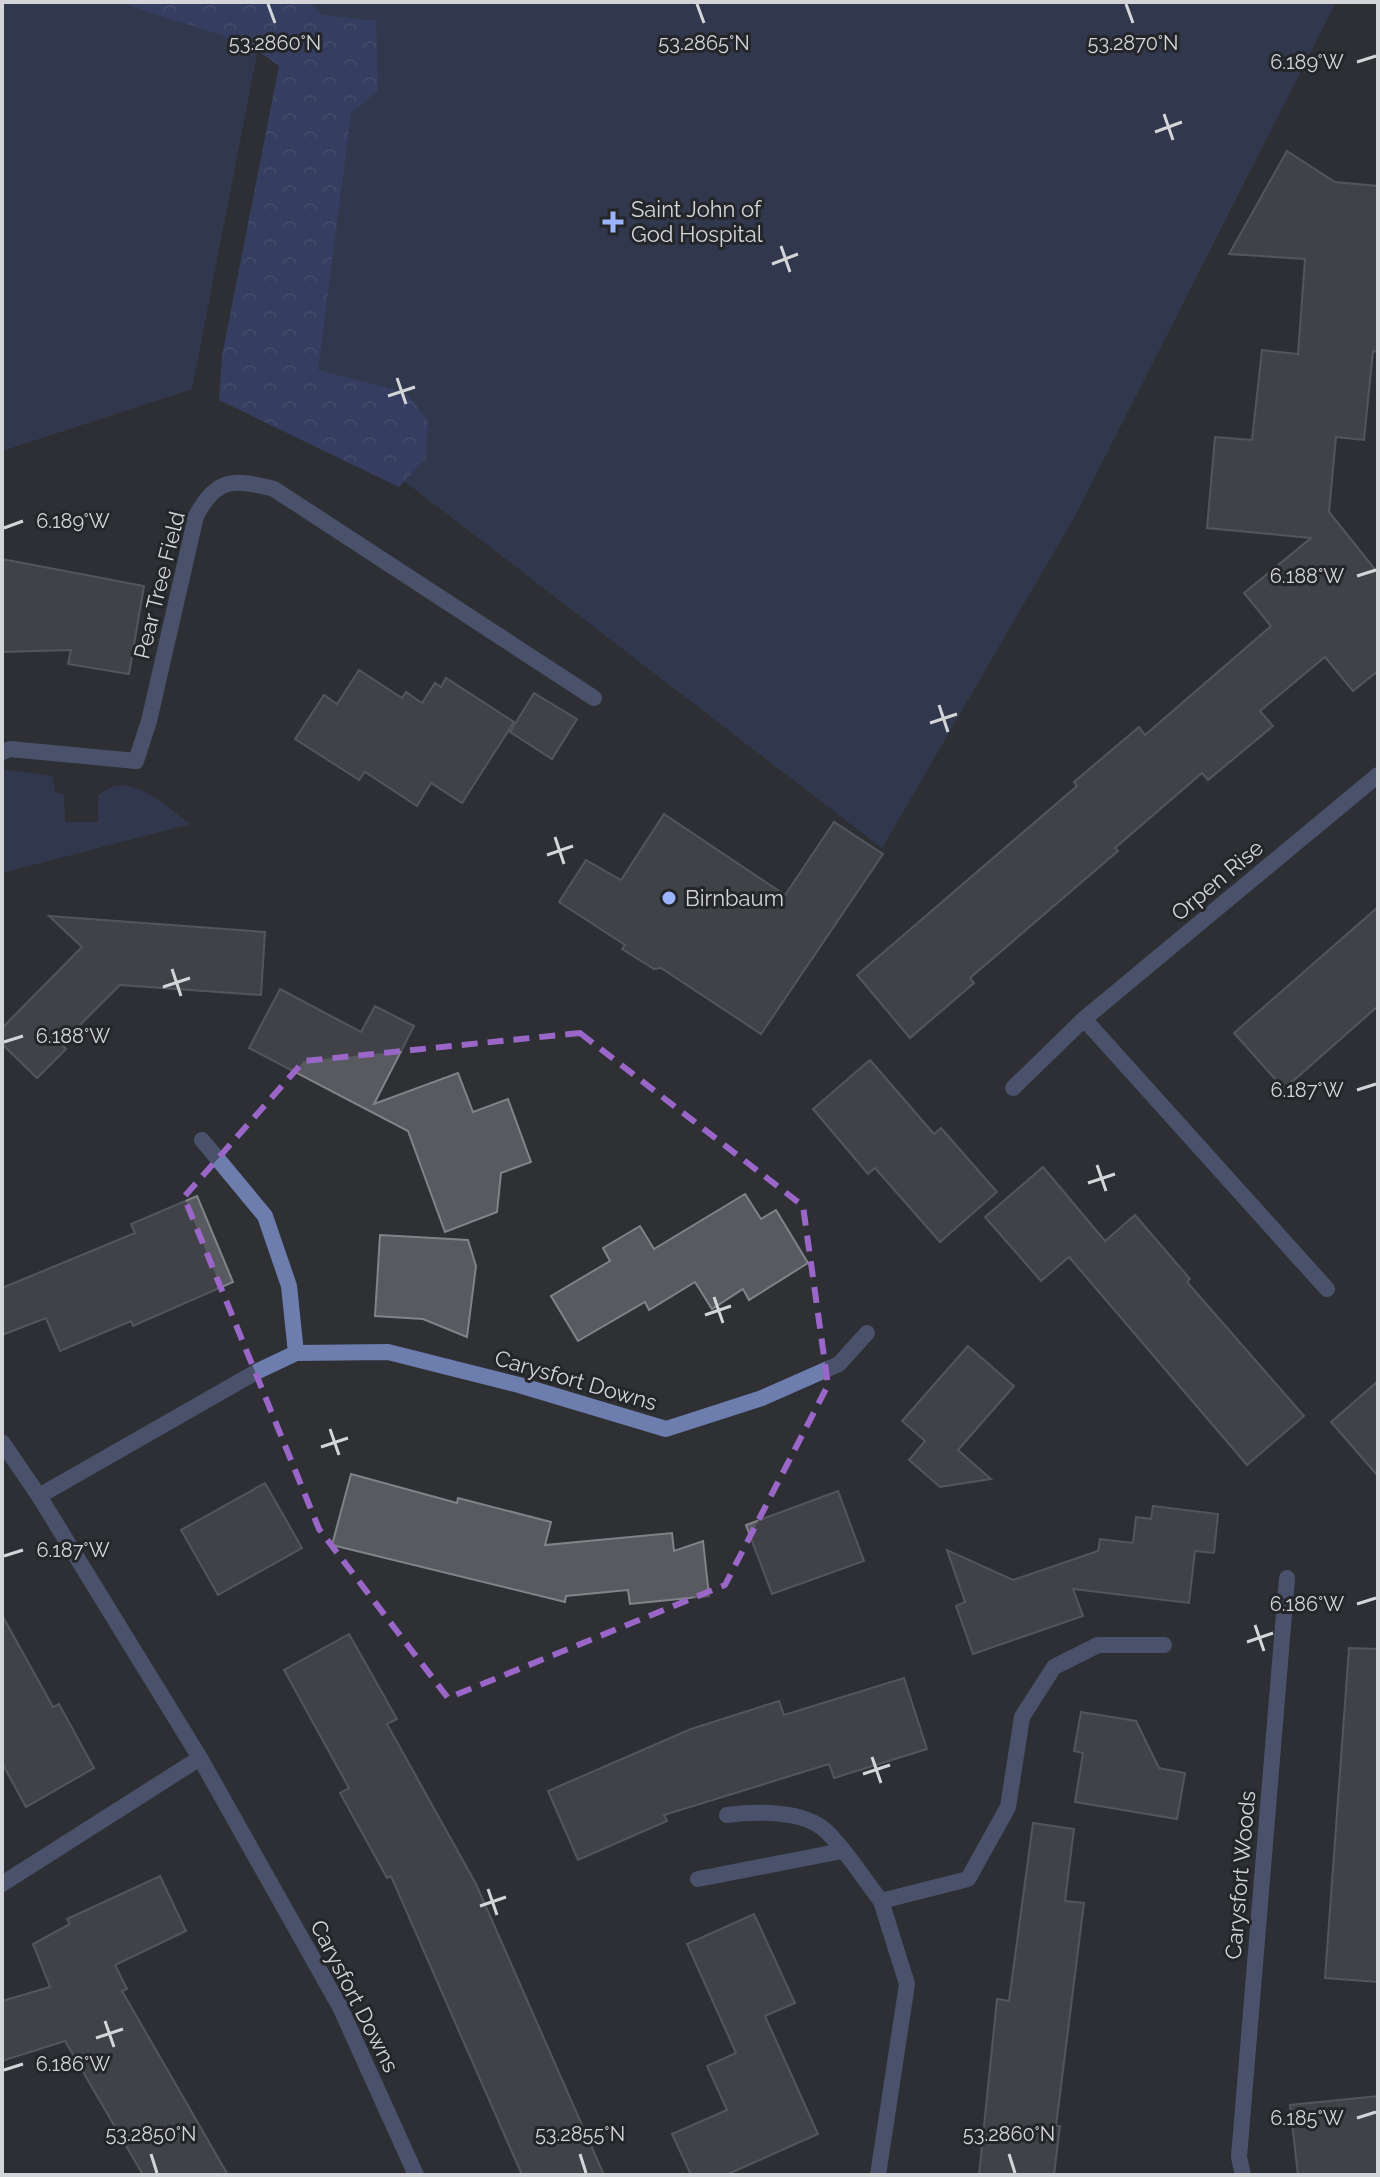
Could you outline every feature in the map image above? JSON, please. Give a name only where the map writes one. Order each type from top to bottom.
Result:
[{"type":"street","name":"Pear Tree Field","points":[[2,752],[10,749],[136,761],[149,721],[196,516],[206,496],[230,483],[274,489],[594,698]]},
{"type":"street","name":"Orpen Rise","points":[[1013,1088],[1084,1019],[1378,775]]},
{"type":"street","points":[[1084,1019],[1327,1289]]},
{"type":"street","points":[[202,1140],[265,1216],[289,1286],[296,1353]]},
{"type":"street","name":"Carysfort Downs","points":[[39,1496],[258,1371],[296,1353],[388,1352],[519,1385],[666,1429],[762,1398],[839,1364],[867,1333]]},
{"type":"street","name":"Carysfort Downs","points":[[2,1442],[39,1496],[200,1758],[340,2007],[416,2175]]},
{"type":"street","name":"Carysfort Woods","points":[[1243,2175],[1239,2157],[1287,1578]]},
{"type":"street","points":[[881,1901],[968,1879],[1008,1807],[1022,1717],[1054,1667],[1098,1645],[1164,1645]]},
{"type":"street","points":[[2,1884],[200,1758]]},
{"type":"street","points":[[727,1815],[747,1812],[789,1816],[824,1829],[881,1901],[907,1984],[878,2175]]},
{"type":"street","points":[[698,1879],[842,1851]]},
{"type":"highlighted area","points":[[580,1033],[803,1206],[828,1385],[725,1585],[448,1698],[319,1529],[184,1197],[304,1061]]},
{"type":"shaded area","points":[[2,2],[267,2],[192,389],[2,451]]},
{"type":"shaded area","name":"Saint John of God Hospital","points":[[291,2],[1336,2],[1076,514],[882,848],[309,408]]},
{"type":"shaded area","points":[[2,769],[52,776],[55,792],[64,795],[65,822],[98,822],[98,795],[113,787],[125,786],[145,792],[190,824],[2,873]]},
{"type":"green space","points":[[124,2],[309,2],[322,15],[376,21],[378,91],[351,113],[318,370],[406,393],[428,421],[426,458],[399,487],[219,400],[222,356],[279,66],[223,36]]},
{"type":"building","points":[[1287,151],[1335,182],[1378,186],[1378,352],[1373,351],[1364,440],[1336,437],[1329,512],[1378,573],[1378,671],[1353,691],[1325,657],[1260,711],[1273,726],[1208,780],[1202,773],[1115,848],[1118,851],[970,978],[974,983],[910,1038],[857,975],[1077,786],[1074,782],[1139,727],[1145,735],[1271,626],[1244,593],[1311,538],[1207,528],[1215,437],[1252,440],[1262,350],[1298,354],[1305,259],[1229,254]]},
{"type":"building","points":[[2,559],[144,586],[129,674],[68,664],[71,650],[2,652]]},
{"type":"building","points":[[359,670],[402,698],[406,692],[422,703],[435,683],[441,687],[446,678],[514,722],[462,803],[431,783],[417,806],[365,772],[359,780],[295,739],[324,695],[337,704]]},
{"type":"building","points":[[534,693],[577,719],[552,759],[510,732]]},
{"type":"building","points":[[664,814],[785,895],[834,822],[883,854],[761,1034],[661,968],[654,969],[622,949],[625,945],[559,902],[586,860],[621,880]]},
{"type":"building","points":[[1378,907],[1378,1006],[1284,1089],[1234,1033]]},
{"type":"building","points":[[49,916],[265,932],[261,995],[120,985],[61,1044],[66,1049],[37,1078],[2,1044],[2,1028],[82,947]]},
{"type":"building","points":[[280,989],[361,1032],[375,1006],[414,1026],[374,1104],[458,1073],[473,1112],[508,1099],[531,1162],[501,1173],[497,1212],[445,1232],[408,1131],[249,1048]]},
{"type":"building","points":[[870,1060],[934,1134],[941,1128],[997,1192],[940,1242],[875,1168],[868,1174],[813,1109]]},
{"type":"building","points":[[1043,1167],[1105,1241],[1135,1215],[1190,1279],[1187,1282],[1304,1416],[1247,1465],[1069,1257],[1041,1281],[985,1217]]},
{"type":"building","points":[[745,1194],[761,1219],[776,1210],[808,1263],[749,1300],[743,1289],[712,1309],[695,1282],[649,1310],[645,1302],[578,1341],[551,1296],[610,1261],[603,1248],[640,1226],[654,1249]]},
{"type":"building","points":[[197,1196],[233,1282],[133,1326],[131,1321],[60,1351],[46,1318],[2,1335],[2,1288],[135,1233],[131,1224]]},
{"type":"building","points":[[380,1235],[468,1240],[476,1266],[467,1337],[423,1319],[375,1316]]},
{"type":"building","points":[[968,1346],[1014,1386],[958,1450],[991,1479],[940,1487],[909,1460],[925,1441],[902,1421]]},
{"type":"building","points":[[1378,1381],[1378,1476],[1331,1422]]},
{"type":"building","points":[[351,1474],[457,1503],[458,1498],[551,1522],[545,1545],[672,1533],[674,1551],[703,1541],[709,1596],[630,1604],[628,1590],[566,1596],[565,1602],[332,1545]]},
{"type":"building","points":[[265,1483],[302,1548],[218,1595],[181,1530]]},
{"type":"building","points":[[838,1491],[864,1561],[772,1594],[746,1525]]},
{"type":"building","points":[[1153,1506],[1218,1514],[1214,1553],[1195,1551],[1189,1603],[1073,1589],[1083,1616],[973,1654],[956,1606],[965,1602],[947,1550],[1013,1580],[1098,1551],[1100,1539],[1133,1543],[1136,1517],[1151,1519]]},
{"type":"building","points":[[2,1615],[53,1707],[59,1704],[94,1768],[26,1807],[2,1763]]},
{"type":"building","points":[[349,1634],[397,1719],[387,1724],[476,1884],[604,2175],[522,2175],[391,1876],[387,1878],[340,1793],[349,1788],[284,1670]]},
{"type":"building","points":[[1349,1648],[1378,1649],[1378,1982],[1325,1978]]},
{"type":"building","points":[[904,1678],[927,1749],[834,1778],[829,1764],[664,1815],[667,1821],[578,1860],[548,1791],[691,1729],[779,1701],[784,1715]]},
{"type":"building","points":[[1081,1712],[1136,1721],[1159,1768],[1185,1773],[1177,1819],[1075,1802],[1083,1753],[1074,1751]]},
{"type":"building","points":[[1033,1823],[1074,1829],[1065,1901],[1084,1903],[1056,2126],[1060,2126],[1054,2175],[979,2175],[997,1999],[1009,2001]]},
{"type":"building","points":[[160,1876],[186,1931],[115,1965],[127,1989],[122,1991],[228,2175],[143,2175],[65,2041],[2,2061],[2,2001],[50,1987],[33,1944],[70,1924],[67,1919]]},
{"type":"building","points":[[754,1914],[795,2003],[765,2016],[818,2134],[726,2175],[691,2175],[672,2134],[727,2110],[707,2066],[736,2053],[687,1944]]},
{"type":"building","points":[[1378,2096],[1378,2175],[1298,2175],[1290,2105]]},
{"type":"place","name":"Saint John of God Hospital","points":[[613,222]]},
{"type":"place","name":"Birnbaum","points":[[669,898]]}]
